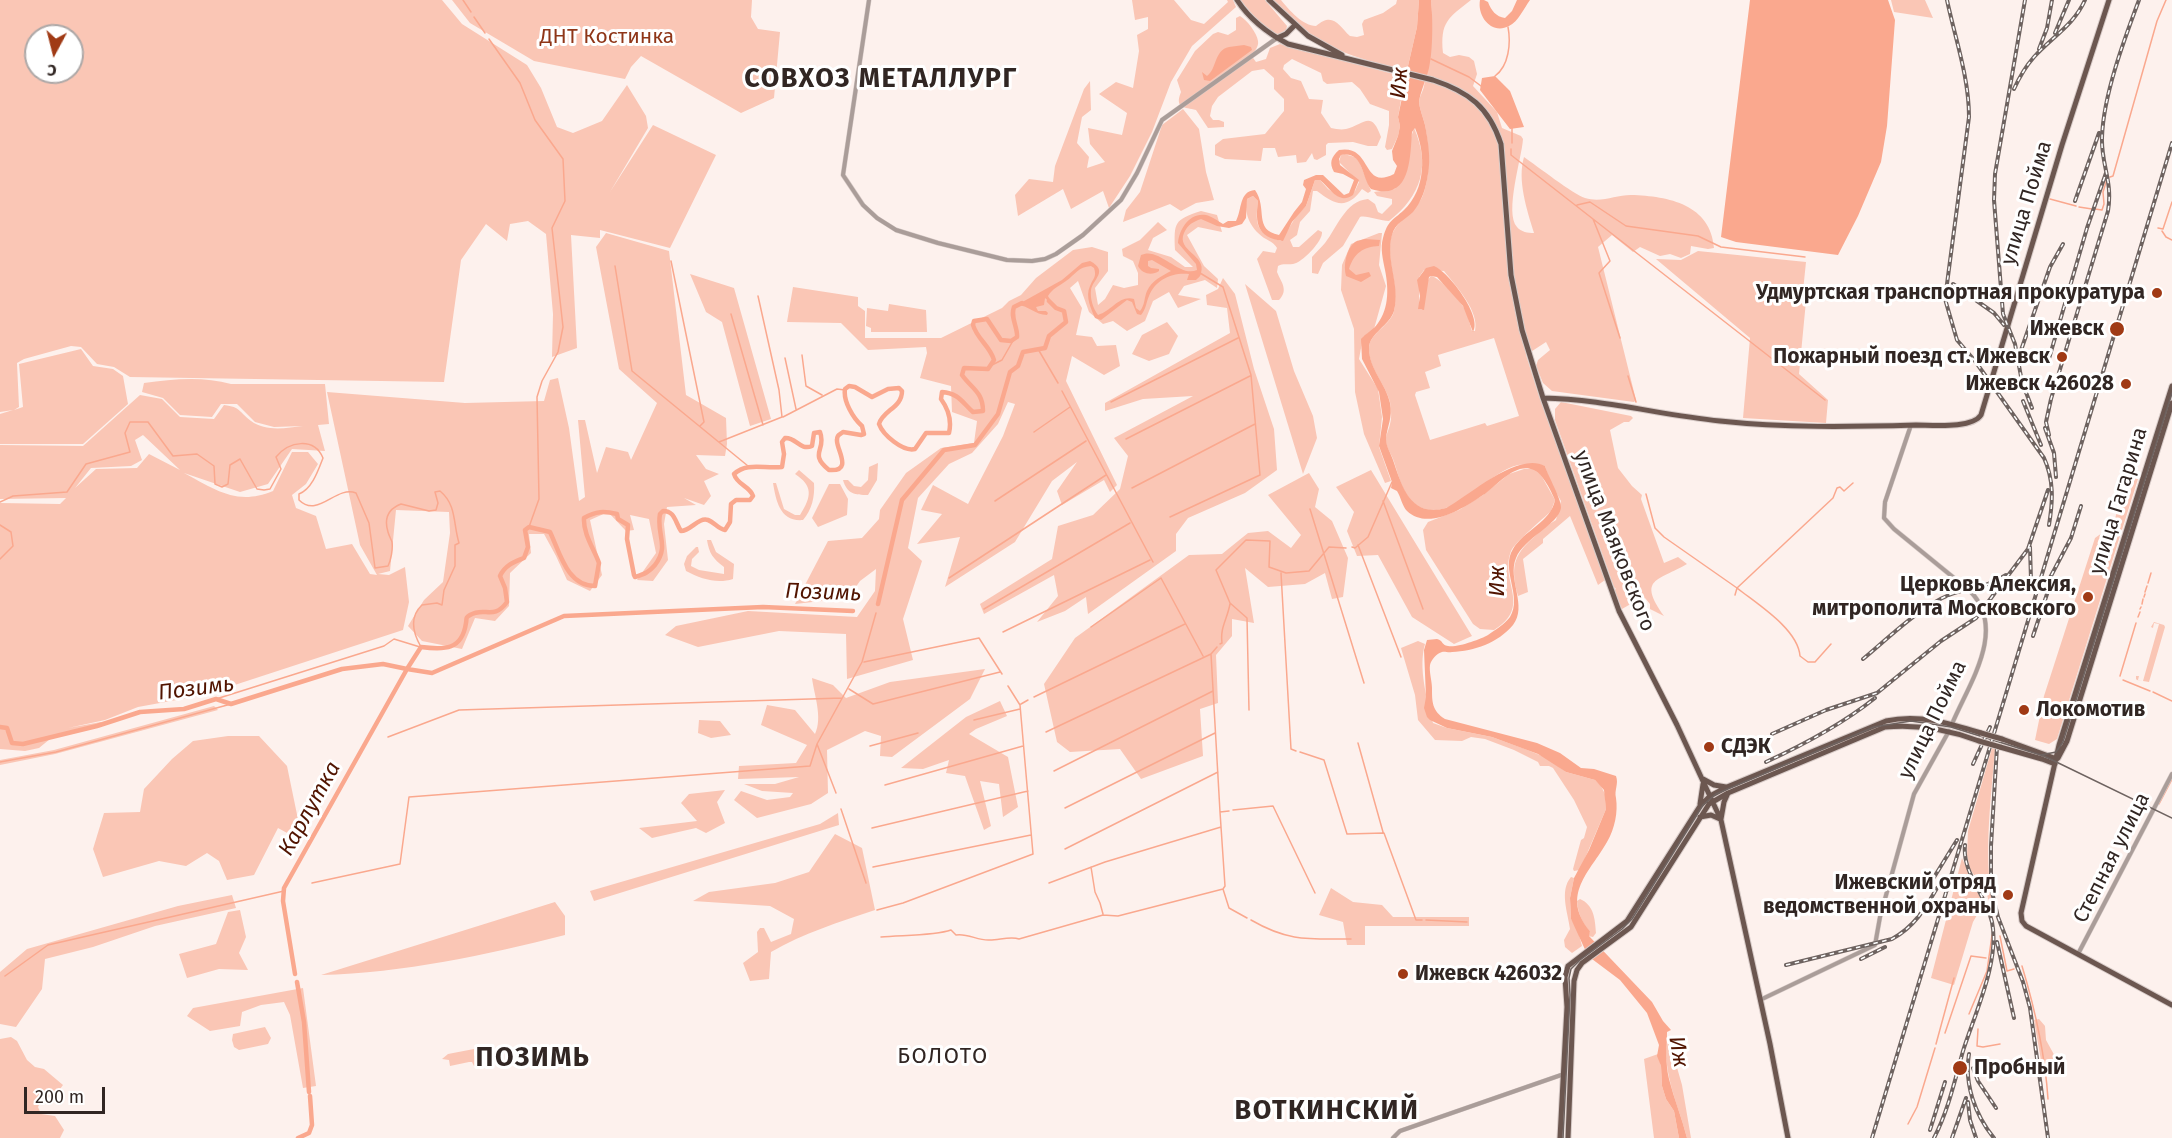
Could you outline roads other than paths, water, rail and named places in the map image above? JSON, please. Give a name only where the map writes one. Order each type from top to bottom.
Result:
[{"type":"main road","points":[[1237,0],[1255,22],[1277,39],[1296,47],[1363,63]]},
{"type":"main road","points":[[1269,0],[1295,25],[1328,48],[1363,63]]},
{"type":"main road","name":"улица Пойма","points":[[1543,398],[1571,399],[1755,425],[1829,427],[1972,423],[1982,415],[2062,145],[2109,0]]},
{"type":"main road","points":[[1277,39],[1295,25]]},
{"type":"main road","name":"улица Маяковского","points":[[1363,63],[1433,80],[1455,88],[1470,96],[1491,119],[1498,135],[1503,156],[1514,294],[1522,330],[1543,398],[1619,610],[1660,690],[1721,820],[1788,1138]]},
{"type":"main road","name":"улица Гагарина","points":[[2127,537],[2172,386]]},
{"type":"main road","name":"улица Гагарина","points":[[2078,955],[2026,926],[2021,917],[2022,907],[2056,761],[2172,403]]},
{"type":"main road","points":[[1700,806],[1728,790],[1875,730],[1896,726],[1951,728],[1981,733],[2056,761]]},
{"type":"main road","points":[[1951,728],[1979,741],[2056,761]]},
{"type":"main road","points":[[1568,1138],[1566,972],[1572,961],[1631,916],[1700,806],[1703,779],[1728,790]]},
{"type":"main road","points":[[1699,817],[1711,815],[1721,820],[1728,790]]},
{"type":"main road","points":[[1560,1138],[1576,970],[1582,963],[1626,932],[1638,918],[1711,799]]},
{"type":"main road","points":[[2078,955],[2172,1005]]},
{"type":"street","points":[[869,0],[843,175],[863,206],[896,230],[1007,260],[1037,261],[1050,257],[1073,243],[1116,205],[1137,173],[1160,122],[1277,39]]},
{"type":"street","name":"улица Пойма","points":[[1759,1000],[1875,945],[1880,917],[1914,794],[1951,728],[1970,687],[1984,648],[1983,611],[1979,601],[1884,518],[1885,502],[1911,425]]},
{"type":"street","name":"Степная улица","points":[[2078,955],[2172,774]]},
{"type":"street","points":[[1394,1136],[1400,1131],[1567,1073]]},
{"type":"waterway","points":[[463,0],[471,12]]},
{"type":"waterway","points":[[2110,177],[2113,176],[2157,21],[2166,0]]},
{"type":"waterway","points":[[474,17],[485,33]]},
{"type":"waterway","points":[[1495,76],[1500,72],[1508,54],[1508,27]]},
{"type":"waterway","points":[[489,39],[520,83],[535,120],[563,159],[565,201],[552,228],[563,327],[558,352],[542,381],[537,397],[539,499],[529,527]]},
{"type":"waterway","points":[[1431,59],[1469,77],[1481,86]]},
{"type":"waterway","points":[[1512,126],[1512,143]]},
{"type":"waterway","points":[[1511,149],[1511,155],[1825,400]]},
{"type":"waterway","points":[[2095,209],[2102,210],[2103,192],[2107,179]]},
{"type":"waterway","points":[[2050,199],[2076,206]]},
{"type":"waterway","points":[[1577,205],[1590,202],[1626,226],[1698,236],[1721,247],[1805,257]]},
{"type":"waterway","points":[[2158,228],[2163,229],[2172,202]]},
{"type":"waterway","points":[[2079,207],[2092,209]]},
{"type":"waterway","points":[[1593,219],[1610,261],[1599,273],[1620,338]]},
{"type":"waterway","points":[[2162,231],[2172,240]]},
{"type":"waterway","points":[[671,261],[704,422],[700,426]]},
{"type":"waterway","points":[[615,266],[632,371],[748,466]]},
{"type":"waterway","points":[[1170,517],[1260,475],[1251,375],[1223,287],[1200,273]]},
{"type":"waterway","points":[[719,442],[782,417],[779,390],[758,296]]},
{"type":"waterway","name":"Позимь","points":[[878,604],[902,500],[944,450],[975,445],[998,414],[1010,372],[1018,366],[1023,352],[1045,348],[1049,336],[1066,322],[1064,311],[1056,308],[1049,301]]},
{"type":"waterway","name":"Позимь","points":[[0,727],[7,728],[12,743],[23,744],[97,726],[140,712],[184,709],[216,699],[231,704],[342,669],[383,664],[407,669],[421,647],[445,648],[461,639],[468,616],[480,612],[493,612],[502,608],[507,602],[500,576],[507,567],[524,558],[528,547],[525,530],[529,527],[550,532],[571,574],[585,585],[595,586],[599,563],[587,536],[584,518],[600,512],[617,514],[618,519],[628,525],[627,539],[634,575],[635,577],[642,575],[655,565],[662,552],[659,521],[663,511],[672,515],[681,531],[704,520],[725,530],[730,522],[731,504],[736,500],[750,500],[753,496],[734,474],[750,467],[782,467],[784,454],[782,442],[785,438],[808,447],[812,446],[814,433],[820,432],[822,438],[820,459],[829,470],[841,467],[838,436],[843,432],[864,434],[862,426],[855,419],[847,404],[845,389],[849,386],[872,397],[888,389],[899,388],[902,391],[899,401],[884,415],[879,424],[894,442],[910,449],[915,449],[926,433],[949,433],[950,419],[941,399],[942,392],[956,396],[973,412],[983,411],[979,395],[962,375],[964,368],[988,369],[994,360],[975,330],[974,321],[987,319],[1001,340],[1011,341],[1017,337],[1014,307],[1022,303]]},
{"type":"waterway","points":[[731,314],[763,425]]},
{"type":"waterway","points":[[1111,402],[1238,338]]},
{"type":"waterway","points":[[992,365],[1002,360],[1014,339]]},
{"type":"waterway","points":[[1038,349],[1058,383]]},
{"type":"waterway","points":[[802,355],[806,386],[822,395]]},
{"type":"waterway","points":[[785,358],[796,409]]},
{"type":"waterway","points":[[1126,439],[1250,376]]},
{"type":"waterway","points":[[1628,376],[1636,402]]},
{"type":"waterway","points":[[783,417],[837,389],[845,390]]},
{"type":"waterway","points":[[1062,391],[1153,562]]},
{"type":"waterway","points":[[1034,432],[1070,407]]},
{"type":"waterway","name":"Позимь","points":[[0,502],[13,496],[67,492],[86,464],[130,452],[125,433],[130,422],[148,422],[173,456],[197,454],[214,466],[215,484],[222,487],[228,484],[230,465],[240,459],[257,489],[270,489],[281,469],[276,457],[288,447],[308,444],[319,451],[323,458],[311,484],[299,494],[299,500],[306,505],[313,506],[341,493],[356,493],[369,523],[375,568],[388,566],[390,561],[392,542],[387,523],[388,515],[393,509],[401,504],[429,511],[436,510],[438,503],[435,492],[440,491],[449,502],[459,543],[455,545],[455,566],[444,590],[442,605],[437,603],[422,605],[415,615],[414,631],[421,647]]},
{"type":"waterway","points":[[1132,488],[1255,424]]},
{"type":"waterway","points":[[995,501],[1086,441]]},
{"type":"waterway","points":[[949,578],[1106,475]]},
{"type":"waterway","points":[[1352,547],[1355,548],[1368,537],[1392,482]]},
{"type":"waterway","points":[[1646,494],[1655,528],[1664,537],[1737,588],[1833,498],[1837,488],[1840,487],[1844,491],[1853,483]]},
{"type":"waterway","points":[[1383,501],[1423,609]]},
{"type":"waterway","points":[[1310,509],[1364,683]]},
{"type":"waterway","points":[[984,609],[1130,523]]},
{"type":"waterway","name":"Позимь","points":[[0,525],[11,532],[13,546],[0,559]]},
{"type":"waterway","points":[[1249,710],[1247,618],[1230,603],[1216,570],[1246,540],[1270,541],[1269,567],[1286,573],[1309,571],[1329,547],[1346,548]]},
{"type":"waterway","points":[[1358,545],[1401,657]]},
{"type":"waterway","points":[[1003,632],[1150,560]]},
{"type":"waterway","points":[[1281,573],[1291,749],[1296,751]]},
{"type":"waterway","points":[[2148,583],[2151,573]]},
{"type":"waterway","points":[[1091,627],[1161,578],[1203,656]]},
{"type":"waterway","points":[[2145,592],[2147,586]]},
{"type":"waterway","points":[[1735,595],[1737,588],[1775,618],[1792,636],[1798,646],[1800,656],[1808,662],[1815,662],[1831,644]]},
{"type":"waterway","points":[[2142,604],[2143,599]]},
{"type":"waterway","points":[[1220,644],[1230,604]]},
{"type":"waterway","name":"Позимь","points":[[295,974],[283,901],[284,888],[407,669],[432,673],[564,616],[763,607],[853,611]]},
{"type":"waterway","points":[[2138,617],[2140,612]]},
{"type":"waterway","points":[[836,793],[817,744],[862,662],[876,613]]},
{"type":"waterway","points":[[2120,676],[2136,623]]},
{"type":"waterway","points":[[1034,697],[1185,624]]},
{"type":"waterway","points":[[864,662],[979,638],[1002,674]]},
{"type":"waterway","points":[[216,699],[384,646],[394,639],[420,647]]},
{"type":"waterway","points":[[1046,732],[1211,654],[1217,647]]},
{"type":"waterway","points":[[1211,654],[1220,812],[1229,811]]},
{"type":"waterway","points":[[849,689],[873,704],[1000,672]]},
{"type":"waterway","points":[[2123,680],[2150,691]]},
{"type":"waterway","points":[[877,910],[903,903],[1033,854],[1020,705],[1008,686]]},
{"type":"waterway","points":[[1054,771],[1213,691]]},
{"type":"waterway","points":[[2153,692],[2172,701]]},
{"type":"waterway","points":[[388,737],[459,710],[842,698]]},
{"type":"waterway","points":[[1021,704],[1028,700]]},
{"type":"waterway","points":[[0,762],[56,752],[231,704]]},
{"type":"waterway","points":[[974,720],[1020,709]]},
{"type":"waterway","points":[[870,746],[918,733]]},
{"type":"waterway","points":[[1065,808],[1215,733]]},
{"type":"waterway","points":[[1358,743],[1383,832]]},
{"type":"waterway","points":[[312,883],[400,864],[409,797],[810,766],[817,744]]},
{"type":"waterway","points":[[885,785],[1023,746]]},
{"type":"waterway","points":[[1300,752],[1324,760],[1347,834],[1384,833],[1416,920],[1422,920]]},
{"type":"waterway","points":[[1065,849],[1218,772]]},
{"type":"waterway","points":[[2159,804],[2172,779]]},
{"type":"waterway","points":[[872,828],[1028,791]]},
{"type":"waterway","points":[[1233,810],[1273,806],[1315,893]]},
{"type":"waterway","points":[[841,809],[866,883]]},
{"type":"waterway","points":[[1220,812],[1225,886],[1223,889],[1229,908],[1247,918]]},
{"type":"waterway","points":[[1049,883],[1105,862],[1221,827]]},
{"type":"waterway","points":[[873,867],[1031,835]]},
{"type":"waterway","points":[[1091,867],[1095,892],[1103,914]]},
{"type":"waterway","points":[[881,937],[951,930],[956,935],[986,940],[1019,939],[1103,915],[1118,916],[1223,889]]},
{"type":"waterway","points":[[5,976],[48,945],[284,891]]},
{"type":"waterway","points":[[1251,920],[1288,936],[1311,939],[1351,939]]},
{"type":"waterway","points":[[1426,920],[1467,922]]},
{"type":"waterway","points":[[1969,1014],[1987,971],[1992,935]]},
{"type":"waterway","points":[[2000,936],[2007,971],[2014,969]]},
{"type":"waterway","points":[[1945,1033],[1971,956],[1986,958]]},
{"type":"waterway","points":[[2022,966],[2039,1032],[2048,1099]]},
{"type":"waterway","points":[[1936,1044],[1954,978]]},
{"type":"waterway","name":"Карлутка","points":[[297,982],[304,1022],[309,1092]]},
{"type":"waterway","points":[[1978,1029],[1977,1046],[2000,1044]]},
{"type":"waterway","points":[[1908,1124],[1917,1107],[1935,1048]]},
{"type":"waterway","name":"Карлутка","points":[[298,1138],[309,1133],[312,1125],[310,1096]]},
{"type":"tram line","points":[[2041,755],[2056,752],[2063,742],[2172,393]]},
{"type":"tram line","points":[[1563,1138],[1571,969],[1632,919],[1703,805],[1716,794],[1874,727],[1911,721],[1951,727],[2044,756],[2172,818]]},
{"type":"railway","points":[[1947,0],[1964,72],[1969,117],[1945,299],[1957,340],[1975,361],[2044,458],[2050,474],[2052,491],[2049,525]]},
{"type":"railway","points":[[2025,0],[1995,174],[1994,200],[2003,314],[2015,344],[2022,382],[2032,408]]},
{"type":"railway","points":[[2039,49],[2047,28],[2052,0]]},
{"type":"railway","points":[[2055,33],[2069,0]]},
{"type":"railway","points":[[2014,89],[2031,61],[2069,24],[2085,0]]},
{"type":"railway","points":[[2049,435],[2046,422],[2051,399],[2108,211],[2109,191],[2102,147],[2103,122],[2115,68],[2139,0]]},
{"type":"railway","points":[[2075,201],[2099,133]]},
{"type":"railway","points":[[1872,1138],[2172,143]]},
{"type":"railway","points":[[2048,362],[2087,228],[2106,173]]},
{"type":"railway","points":[[2019,356],[2050,267],[2063,244]]},
{"type":"railway","points":[[1953,284],[1994,313],[2004,325]]},
{"type":"railway","points":[[2023,401],[2041,445]]},
{"type":"railway","points":[[2045,428],[2054,453],[2056,477]]},
{"type":"railway","points":[[1772,734],[1826,710],[1877,693],[1941,641],[1976,618],[2028,549],[2048,490]]},
{"type":"railway","points":[[2043,591],[2071,538],[2081,506]]},
{"type":"railway","points":[[2030,547],[2031,580]]},
{"type":"railway","points":[[1863,659],[1904,624],[1938,600],[1956,592],[1991,583],[2006,575]]},
{"type":"railway","points":[[2033,636],[2050,585]]},
{"type":"railway","points":[[1766,762],[1822,733],[1875,698]]},
{"type":"railway","points":[[1973,764],[1990,727]]},
{"type":"railway","points":[[1997,747],[1991,888],[1998,917],[2023,982],[2030,1008],[2048,1138]]},
{"type":"railway","points":[[1928,887],[1957,840]]},
{"type":"railway","points":[[1934,1138],[1951,1095],[1985,987],[1993,953],[1992,922],[1967,865],[1965,845]]},
{"type":"railway","points":[[1786,965],[1892,939],[1913,923],[1937,888]]},
{"type":"railway","points":[[1997,942],[2014,1018]]},
{"type":"railway","points":[[1861,959],[1885,947]]},
{"type":"railway","points":[[1969,1054],[1968,1077],[1973,1099],[1981,1119],[1994,1138]]},
{"type":"railway","points":[[1973,1068],[1978,1081],[1996,1108]]},
{"type":"railway","points":[[1930,1130],[1945,1082]]},
{"type":"railway","points":[[1952,1138],[1966,1098]]},
{"type":"railway","points":[[1968,1102],[1970,1120],[1976,1138]]},
{"type":"place","name":"Удмуртская транспортная прокуратура","points":[[2157,293]]},
{"type":"place","name":"Ижевск","points":[[2117,329]]},
{"type":"place","name":"Пожарный поезд ст. Ижевск","points":[[2062,357]]},
{"type":"place","name":"Ижевск 426028","points":[[2126,384]]},
{"type":"place","name":"Церковь Алексия, митрополита Московского","points":[[2088,597]]},
{"type":"place","name":"Локомотив","points":[[2024,710]]},
{"type":"place","name":"СДЭК","points":[[1709,747]]},
{"type":"place","name":"Ижевский отряд ведомственной охраны","points":[[2008,895]]},
{"type":"place","name":"Ижевск 426032","points":[[1403,974]]},
{"type":"place","name":"Пробный","points":[[1960,1068]]},
{"type":"district","name":"СОВХОЗ МЕТАЛЛУРГ","points":[[881,79]]},
{"type":"district","name":"БОЛОТО","points":[[943,1057]]},
{"type":"district","name":"ПОЗИМЬ","points":[[533,1058]]},
{"type":"district","name":"ВОТКИНСКИЙ","points":[[1327,1111]]},
{"type":"park label","name":"ДНТ Костинка","points":[[607,37]]},
{"type":"water label","name":"Иж","points":[[1400,83]]},
{"type":"water label","name":"Иж","points":[[1498,581]]},
{"type":"water label","name":"Иж","points":[[1678,1052]]}]
